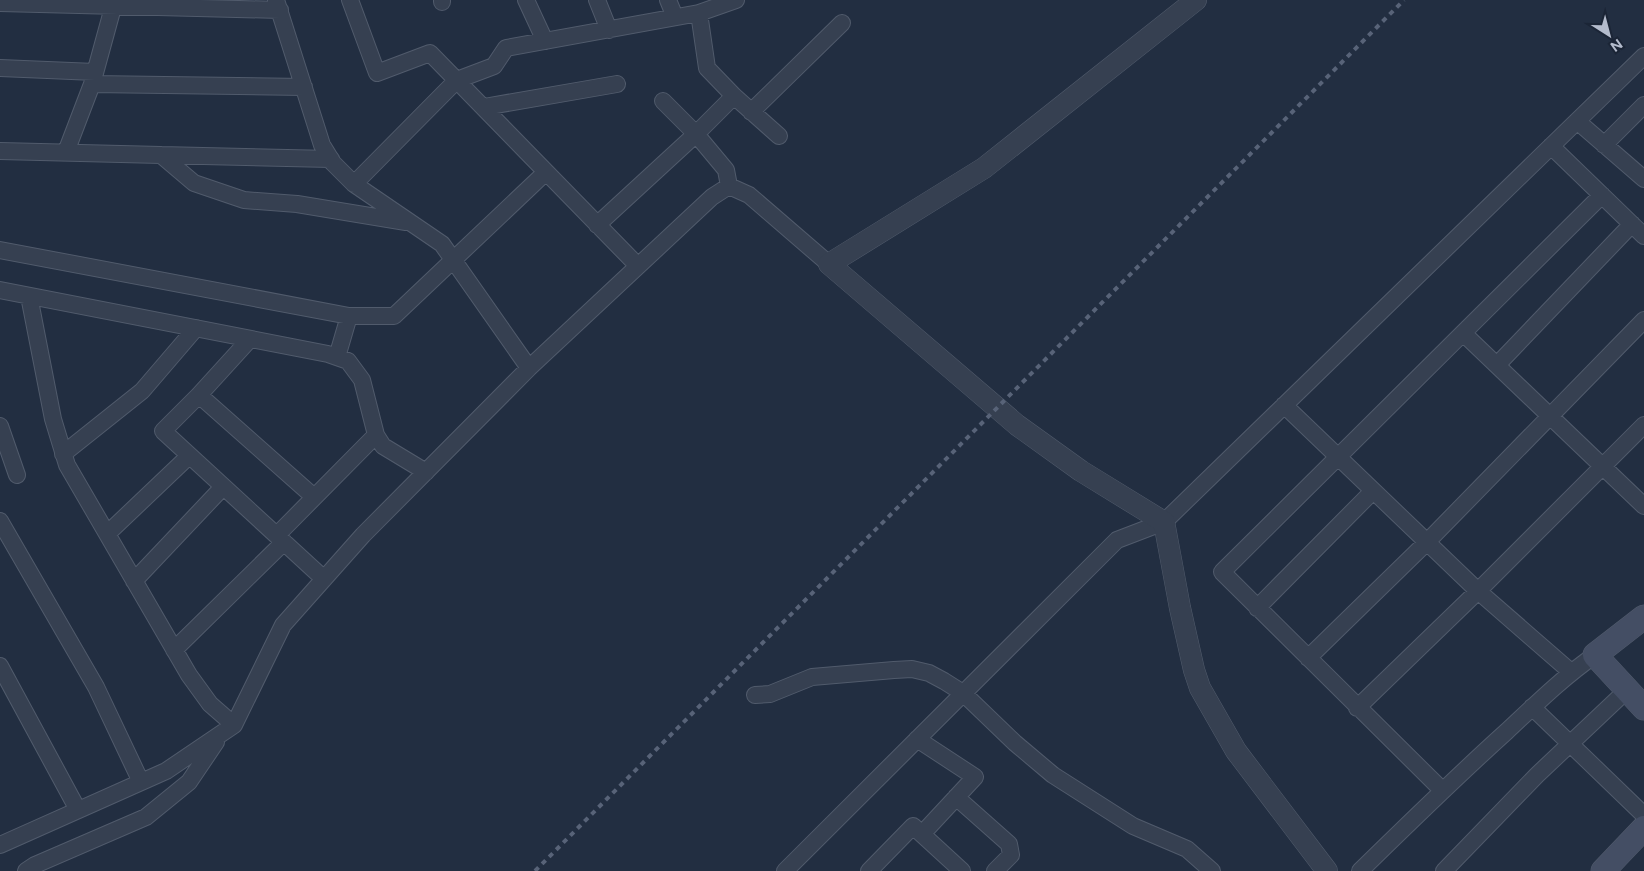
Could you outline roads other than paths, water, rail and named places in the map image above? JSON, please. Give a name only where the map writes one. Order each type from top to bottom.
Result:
[{"type":"main road","points":[[1643,617],[1595,655],[1644,708]]},
{"type":"main road","points":[[1603,871],[1644,828]]},
{"type":"street","points":[[350,0],[377,73],[430,53],[638,266]]},
{"type":"street","points":[[526,0],[545,41]]},
{"type":"street","points":[[597,0],[609,30]]},
{"type":"street","points":[[668,0],[675,17]]},
{"type":"street","points":[[354,184],[457,80],[494,66],[506,48],[699,13],[736,0]]},
{"type":"street","points":[[829,264],[984,168],[1196,0]]},
{"type":"street","points":[[0,3],[278,5],[322,145],[331,159],[354,184],[442,244],[529,368]]},
{"type":"street","points":[[66,152],[94,78],[114,3]]},
{"type":"street","points":[[699,13],[707,68],[734,96],[779,136]]},
{"type":"street","points":[[751,112],[842,23]]},
{"type":"street","points":[[784,871],[1117,540],[1164,522],[1644,56]]},
{"type":"street","points":[[0,68],[94,78],[304,87]]},
{"type":"street","points":[[484,107],[617,84]]},
{"type":"street","points":[[597,225],[696,134],[734,96]]},
{"type":"street","points":[[663,101],[696,134],[726,170],[729,186]]},
{"type":"street","points":[[1604,145],[1644,105]]},
{"type":"street","points":[[1577,121],[1604,145],[1642,174]]},
{"type":"street","points":[[1497,365],[1638,230],[1551,146]]},
{"type":"street","points":[[0,150],[331,159]]},
{"type":"street","points":[[161,155],[194,183],[244,200],[297,204],[412,223]]},
{"type":"street","points":[[0,250],[349,316],[394,316],[546,172]]},
{"type":"street","points":[[729,186],[749,195],[1017,425],[1081,471],[1164,522],[1180,608],[1200,688],[1236,751],[1327,871]]},
{"type":"street","points":[[26,871],[34,865],[146,817],[189,782],[228,730],[283,625],[363,535],[529,368],[712,197],[729,186]]},
{"type":"street","points":[[1442,790],[1357,708],[1222,572],[1602,195]]},
{"type":"street","points":[[0,290],[328,354],[348,361],[362,380],[376,435],[383,446],[426,472]]},
{"type":"street","points":[[29,296],[53,419],[67,465],[189,675],[228,730]]},
{"type":"street","points":[[337,357],[349,316]]},
{"type":"street","points":[[1308,658],[1427,542],[1644,320]]},
{"type":"street","points":[[63,454],[142,390],[196,328]]},
{"type":"street","points":[[1463,333],[1644,506]]},
{"type":"street","points":[[250,339],[163,431],[324,579]]},
{"type":"street","points":[[199,394],[314,497]]},
{"type":"street","points":[[1284,405],[1478,591],[1571,672]]},
{"type":"street","points":[[1357,708],[1478,591],[1644,425]]},
{"type":"street","points":[[0,426],[17,475]]},
{"type":"street","points":[[174,650],[280,539],[314,497],[376,435]]},
{"type":"street","points":[[107,534],[189,456]]},
{"type":"street","points":[[134,581],[223,487]]},
{"type":"street","points":[[1257,608],[1373,491]]},
{"type":"street","points":[[0,521],[96,687],[142,782]]},
{"type":"street","points":[[1360,871],[1442,790],[1532,707],[1571,672],[1595,655]]},
{"type":"street","points":[[0,666],[78,810]]},
{"type":"street","points":[[755,695],[770,694],[812,677],[912,669],[928,673],[962,693],[1015,743],[1053,775],[1133,826],[1187,850],[1212,871]]},
{"type":"street","points":[[1444,871],[1537,775],[1627,690]]},
{"type":"street","points":[[1532,707],[1569,745],[1644,815]]},
{"type":"street","points":[[0,844],[166,771],[228,730]]},
{"type":"street","points":[[917,739],[975,777],[922,834]]},
{"type":"street","points":[[956,797],[1009,844],[1010,855],[995,871]]},
{"type":"street","points":[[869,871],[913,826],[962,871]]},
{"type":"railway","points":[[535,871],[1404,0]]}]
